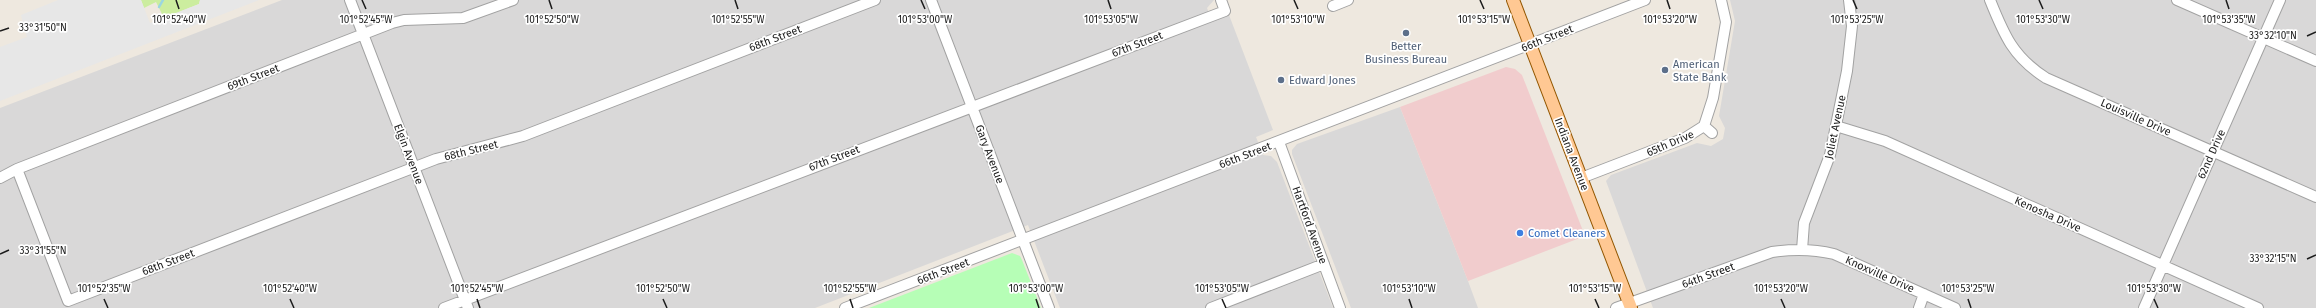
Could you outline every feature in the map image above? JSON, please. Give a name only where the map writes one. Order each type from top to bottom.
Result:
[{"type":"main road","name":"Indiana Avenue","points":[[1513,0],[1630,306]]},
{"type":"street","name":"Elgin Avenue","points":[[350,0],[467,304]]},
{"type":"street","name":"69th Street","points":[[0,178],[17,169],[363,34],[404,20],[463,18],[500,2],[513,0]]},
{"type":"street","name":"68th Street","points":[[17,169],[68,301],[414,167],[451,154],[523,136],[875,0]]},
{"type":"street","name":"Gary Avenue","points":[[931,0],[1049,308]]},
{"type":"street","name":"67th Street","points":[[444,308],[467,304],[972,106],[1225,11],[1221,0]]},
{"type":"street","points":[[1332,6],[1348,0]]},
{"type":"street","name":"66th Street","points":[[845,308],[1645,0]]},
{"type":"street","name":"65th Drive","points":[[1581,178],[1685,138],[1704,126],[1713,98],[1726,22],[1721,0]]},
{"type":"street","name":"Joliet Avenue","points":[[1802,250],[1804,223],[1824,173],[1836,126],[1850,46],[1852,26],[1849,0]]},
{"type":"street","name":"Louisville Drive","points":[[1990,0],[2003,34],[2016,53],[2032,69],[2046,78],[2316,197]]},
{"type":"street","points":[[2177,0],[2316,61]]},
{"type":"street","name":"62nd Drive","points":[[2144,308],[2280,0]]},
{"type":"street","points":[[1704,126],[1712,133]]},
{"type":"street","name":"Kenosha Drive","points":[[1836,126],[1885,141],[2258,308]]},
{"type":"street","name":"Hartford Avenue","points":[[1279,142],[1340,308]]},
{"type":"street","name":"Knoxville Drive","points":[[1802,250],[1834,254],[1955,308]]},
{"type":"street","name":"64th Street","points":[[1616,308],[1630,306],[1772,252],[1802,250]]},
{"type":"street","points":[[1211,308],[1324,264]]},
{"type":"street","points":[[1919,308],[1924,294]]},
{"type":"shaded area","points":[[58,0],[141,0],[150,23],[199,4],[200,0],[259,0],[0,101],[0,47],[27,37],[21,15]]},
{"type":"shaded area","points":[[282,0],[1214,0],[1207,8],[1212,21],[1229,15],[1273,130],[1256,137],[1263,155],[1271,156],[1277,162],[1333,308],[1060,308],[1028,225],[815,308],[0,308],[0,108]]},
{"type":"shaded area","points":[[1730,0],[2316,0],[2316,308],[1653,308],[1606,181],[1611,175],[1697,143],[1711,146],[1723,139],[1725,128],[1719,116],[1735,21]]},
{"type":"shaded area","points":[[1506,67],[1515,69],[1522,75],[1585,236],[1468,281],[1400,107]]},
{"type":"shaded area","points":[[1400,107],[1478,308],[1351,308],[1292,154],[1292,150],[1297,144]]},
{"type":"green space","points":[[141,0],[200,0],[199,4],[164,18],[156,2],[144,8]]},
{"type":"green space","points":[[1012,253],[1020,256],[1041,308],[869,308]]},
{"type":"waterway","points":[[159,7],[163,0]]},
{"type":"place","name":"Better Business Bureau","points":[[1406,33]]},
{"type":"place","name":"American State Bank","points":[[1665,70]]},
{"type":"place","name":"Edward Jones","points":[[1281,80]]},
{"type":"place","name":"Comet Cleaners","points":[[1520,233]]}]
